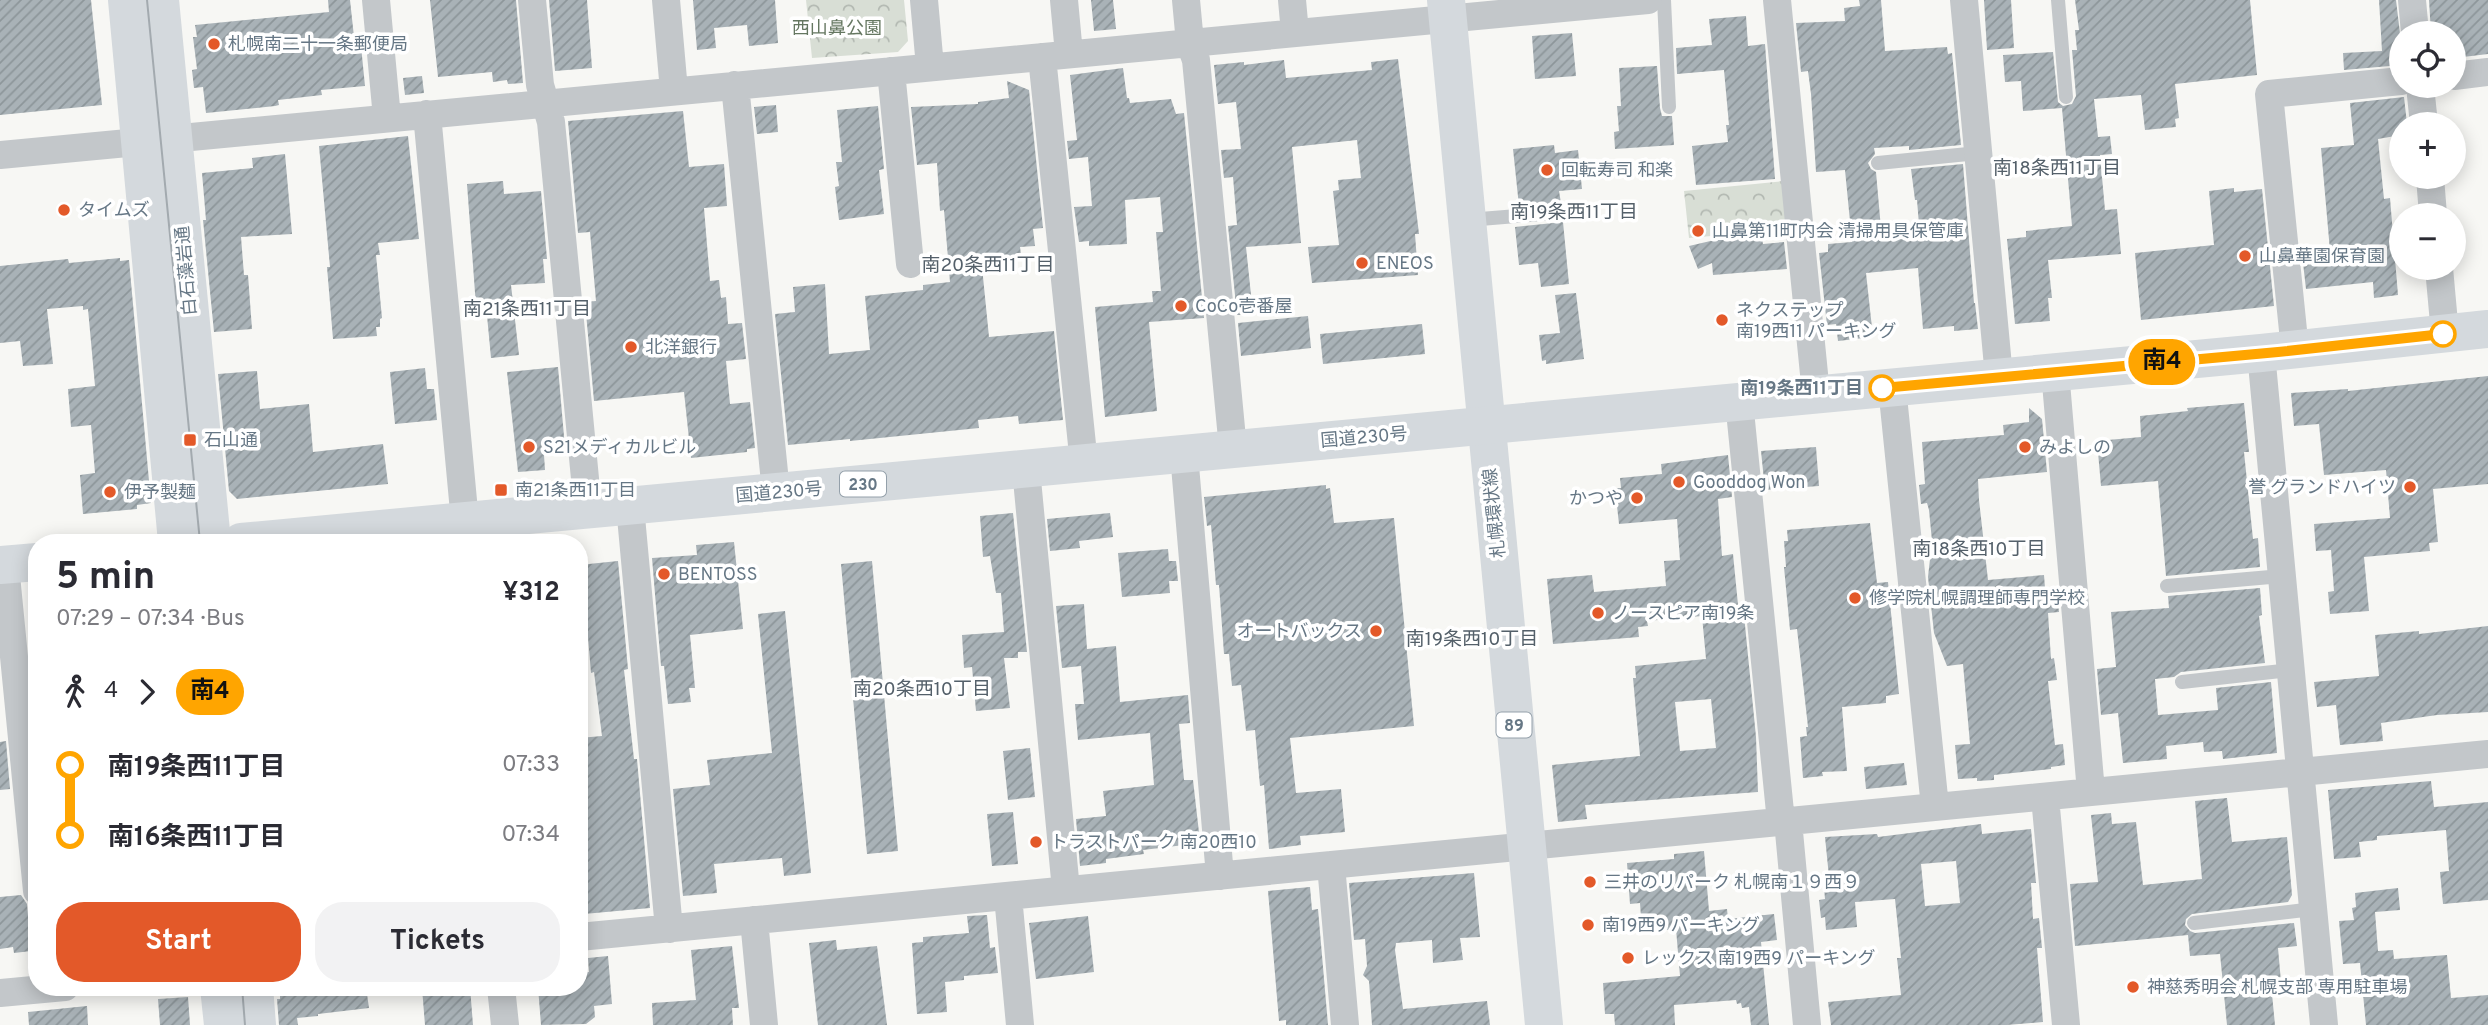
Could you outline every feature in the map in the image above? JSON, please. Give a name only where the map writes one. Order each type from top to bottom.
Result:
[{"type":"main road","name":"白石藻岩通","points":[[127,0],[157,140],[211,534]]},
{"type":"main road","name":"白石藻岩通","points":[[160,0],[157,140],[177,534]]},
{"type":"main road","name":"札幌環状線","points":[[1447,9],[1544,1025]]},
{"type":"main road","name":"国道230号","points":[[380,534],[588,510],[2278,352],[2488,329]]},
{"type":"main road","points":[[220,996],[223,1025]]},
{"type":"main road","points":[[255,996],[257,1025]]},
{"type":"street","points":[[376,0],[387,118]]},
{"type":"street","points":[[532,0],[540,85],[551,122],[588,510]]},
{"type":"street","points":[[666,0],[674,91]]},
{"type":"street","points":[[924,0],[930,67]]},
{"type":"street","points":[[1064,0],[1056,56],[1084,464]]},
{"type":"street","points":[[1186,0],[1190,43],[1196,60],[1233,449]]},
{"type":"street","points":[[1292,0],[1295,33]]},
{"type":"street","points":[[0,155],[1295,33],[1447,9],[1648,0]]},
{"type":"street","points":[[1777,0],[1816,394]]},
{"type":"street","points":[[1964,0],[1999,377]]},
{"type":"street","points":[[2412,0],[2414,21]]},
{"type":"street","points":[[891,71],[910,264]]},
{"type":"street","points":[[2466,75],[2488,72]]},
{"type":"street","points":[[2324,1025],[2282,576],[2269,94],[2389,82]]},
{"type":"street","points":[[735,86],[776,492]]},
{"type":"street","points":[[427,114],[479,524]]},
{"type":"street","points":[[2440,280],[2445,334]]},
{"type":"street","points":[[2055,371],[2091,792]]},
{"type":"street","points":[[1892,387],[1935,807]]},
{"type":"street","points":[[1739,401],[1807,1025]]},
{"type":"street","points":[[1184,454],[1220,876]]},
{"type":"street","points":[[1026,469],[1066,890]]},
{"type":"street","points":[[631,506],[669,929]]},
{"type":"street","points":[[14,564],[28,763]]},
{"type":"street","points":[[588,936],[2488,754]]},
{"type":"street","points":[[2045,797],[2066,1025]]},
{"type":"street","points":[[1331,865],[1345,1025]]},
{"type":"street","points":[[1008,896],[1020,1025]]},
{"type":"street","points":[[754,920],[764,1025]]},
{"type":"street","points":[[0,993],[28,990]]},
{"type":"street","points":[[502,996],[505,1025]]},
{"type":"lane","points":[[1664,0],[1669,107]]},
{"type":"lane","points":[[2059,0],[2066,97]]},
{"type":"lane","points":[[1878,163],[1978,153]]},
{"type":"lane","points":[[1467,220],[1567,212]]},
{"type":"lane","points":[[2167,586],[2282,576]]},
{"type":"lane","points":[[2182,682],[2291,670]]},
{"type":"lane","points":[[2194,923],[2313,909]]},
{"type":"green space","name":"西山鼻公園","points":[[806,0],[904,0],[908,41],[898,52],[812,58]]},
{"type":"green space","points":[[1784,181],[1788,229],[1689,238],[1684,191]]},
{"type":"building","points":[[0,0],[91,0],[102,105],[0,115]]},
{"type":"building","points":[[328,0],[350,0],[355,46],[361,46],[365,86],[321,90],[322,95],[278,100],[279,105],[275,106],[206,113],[203,87],[194,88],[192,70],[197,69],[193,37],[197,37],[195,25],[329,12]]},
{"type":"building","points":[[430,0],[516,0],[523,83],[508,84],[507,80],[493,82],[492,72],[438,77]]},
{"type":"building","points":[[549,0],[587,0],[592,68],[555,71]]},
{"type":"building","points":[[693,0],[775,0],[778,43],[749,46],[747,25],[714,28],[716,48],[697,50]]},
{"type":"building","points":[[1091,0],[1113,0],[1116,29],[1094,31]]},
{"type":"building","points":[[1859,0],[1881,0],[1885,51],[1947,47],[1948,54],[1952,53],[1961,145],[1909,150],[1909,146],[1874,148],[1875,154],[1868,163],[1876,172],[1882,240],[1920,237],[1911,169],[1963,164],[1978,329],[1954,331],[1954,326],[1923,329],[1918,268],[1866,273],[1873,337],[1838,341],[1836,324],[1827,325],[1819,253],[1828,252],[1828,244],[1852,242],[1845,170],[1816,172],[1808,71],[1801,72],[1796,23],[1845,21],[1844,8],[1860,6]]},
{"type":"building","points":[[1984,0],[2011,0],[2014,48],[1987,50]]},
{"type":"building","points":[[2075,0],[2250,0],[2257,75],[2175,84],[2179,118],[2175,119],[2176,127],[2145,130],[2141,95],[2094,99],[2098,137],[2110,136],[2112,154],[2100,155],[2105,210],[2117,209],[2121,254],[2048,260],[2052,298],[2048,298],[2050,321],[2015,324],[2007,239],[2026,237],[2026,231],[2072,226],[2062,108],[2023,111],[2021,81],[2005,82],[2003,55],[2053,52],[2058,102],[2063,106],[2072,104],[2076,96],[2072,50],[2077,50],[2075,30],[2079,30]]},
{"type":"building","points":[[2379,0],[2396,0],[2398,21],[2389,21],[2389,66],[2344,70],[2343,53],[2382,51]]},
{"type":"building","points":[[2429,0],[2488,0],[2488,54],[2466,57],[2466,21],[2430,21]]},
{"type":"building","points":[[1746,16],[1748,46],[1765,44],[1775,179],[1696,185],[1692,146],[1728,142],[1724,70],[1677,74],[1676,48],[1712,45],[1709,19]]},
{"type":"building","points":[[1572,33],[1576,76],[1535,79],[1532,36]]},
{"type":"building","points":[[1398,59],[1419,234],[1415,234],[1418,275],[1312,283],[1308,247],[1339,245],[1333,191],[1339,190],[1338,180],[1361,178],[1357,140],[1292,147],[1301,243],[1246,247],[1253,314],[1237,315],[1228,226],[1237,225],[1233,177],[1224,178],[1221,150],[1241,149],[1236,102],[1218,104],[1214,65],[1244,62],[1244,65],[1284,60],[1286,78],[1372,70],[1371,62]]},
{"type":"building","points":[[1657,66],[1660,108],[1662,116],[1672,116],[1674,145],[1615,149],[1614,132],[1619,131],[1617,106],[1621,106],[1619,68]]},
{"type":"building","points":[[1123,68],[1130,103],[1171,99],[1176,114],[1184,113],[1204,318],[1149,322],[1157,411],[1105,417],[1095,307],[1153,302],[1152,291],[1161,291],[1156,232],[1163,232],[1160,197],[1125,200],[1127,244],[1089,246],[1089,241],[1079,242],[1074,207],[1092,206],[1088,157],[1069,159],[1067,141],[1077,140],[1070,75]]},
{"type":"building","points":[[422,76],[424,93],[405,95],[403,78]]},
{"type":"building","points":[[1007,81],[1029,90],[1043,228],[1033,229],[1035,246],[1020,247],[1021,255],[995,258],[996,266],[982,267],[989,337],[1054,331],[1063,420],[1019,424],[1018,416],[978,420],[979,428],[788,445],[775,314],[795,312],[793,287],[825,284],[829,354],[870,350],[865,296],[923,290],[923,285],[950,282],[944,210],[940,211],[937,163],[917,165],[911,107],[978,104],[1009,98]]},
{"type":"building","points":[[2404,98],[2406,112],[2389,112],[2389,137],[2378,139],[2384,199],[2390,198],[2390,203],[2389,280],[2397,280],[2398,295],[2374,298],[2373,282],[2306,289],[2302,254],[2330,251],[2321,148],[2354,145],[2350,103]]},
{"type":"building","points":[[776,105],[778,132],[757,134],[754,107]]},
{"type":"building","points":[[878,106],[884,169],[879,170],[884,214],[839,220],[835,187],[839,186],[836,162],[842,162],[837,110]]},
{"type":"building","points":[[683,111],[689,167],[724,164],[727,206],[704,208],[710,281],[719,280],[721,298],[726,297],[728,324],[742,323],[746,359],[726,361],[730,404],[750,402],[755,448],[747,449],[747,452],[691,458],[684,392],[594,401],[585,302],[596,301],[590,232],[578,233],[568,121]]},
{"type":"building","points":[[408,136],[419,239],[378,243],[380,255],[376,255],[382,318],[380,327],[376,327],[377,336],[333,339],[327,267],[330,267],[319,146]]},
{"type":"building","points":[[1554,145],[1555,153],[1578,150],[1582,189],[1559,191],[1561,203],[1519,206],[1513,149]]},
{"type":"building","points":[[285,154],[292,234],[241,237],[244,275],[248,275],[252,329],[214,332],[203,220],[206,220],[202,173],[253,168],[252,158]]},
{"type":"building","points":[[503,181],[504,194],[541,191],[547,259],[543,259],[545,283],[511,285],[519,355],[491,358],[486,305],[476,306],[467,184]]},
{"type":"building","points":[[2234,188],[2234,192],[2262,189],[2274,306],[2141,320],[2135,253],[2214,245],[2209,191]]},
{"type":"building","points":[[1563,222],[1569,284],[1541,287],[1538,263],[1519,265],[1515,227]]},
{"type":"building","points":[[1761,235],[1763,244],[1784,242],[1787,269],[1713,275],[1712,263],[1698,269],[1689,246],[1719,239],[1728,241]]},
{"type":"building","points":[[120,258],[120,261],[129,260],[151,503],[137,505],[137,509],[83,514],[80,475],[95,473],[91,425],[71,427],[68,389],[95,386],[88,309],[83,310],[83,306],[47,309],[53,364],[23,366],[20,341],[0,343],[0,266],[68,259],[69,263]]},
{"type":"building","points":[[1576,293],[1584,359],[1546,364],[1546,360],[1542,361],[1539,335],[1560,333],[1555,295]]},
{"type":"building","points":[[1308,316],[1311,348],[1241,356],[1238,323]]},
{"type":"building","points":[[1422,324],[1425,354],[1323,364],[1320,334]]},
{"type":"building","points":[[558,367],[565,448],[560,448],[558,453],[544,455],[545,470],[518,472],[507,372]]},
{"type":"building","points":[[425,368],[427,389],[434,389],[437,420],[395,424],[390,372]]},
{"type":"building","points":[[257,371],[260,409],[309,404],[313,452],[383,444],[388,484],[237,499],[229,491],[218,374]]},
{"type":"building","points":[[2488,376],[2488,484],[2433,489],[2438,542],[2429,543],[2430,551],[2364,557],[2369,611],[2330,614],[2328,592],[2334,591],[2331,550],[2316,551],[2314,524],[2390,518],[2386,470],[2324,475],[2319,424],[2294,426],[2291,393],[2348,391]]},
{"type":"building","points":[[2244,403],[2249,452],[2244,452],[2253,539],[2258,538],[2260,567],[2166,576],[2158,481],[2101,486],[2097,441],[2141,437],[2140,416],[2188,411],[2187,408]]},
{"type":"building","points":[[2029,408],[2042,419],[2047,472],[1978,479],[1979,500],[1988,580],[2044,575],[2045,588],[2054,587],[2054,592],[2057,592],[2059,612],[2048,613],[2051,659],[2054,658],[2057,680],[2048,681],[2055,745],[2063,744],[2065,765],[1994,775],[1994,780],[1958,779],[1955,745],[1970,744],[1963,664],[1947,666],[1934,633],[1928,577],[1932,541],[1929,510],[1927,503],[1921,504],[1919,485],[1925,484],[1922,442],[2004,435],[2003,425],[2029,422]]},
{"type":"building","points":[[1816,447],[1819,486],[1765,490],[1761,451]]},
{"type":"building","points":[[1728,455],[1732,497],[1718,499],[1722,556],[1733,554],[1739,615],[1744,615],[1756,737],[1758,792],[1585,805],[1587,819],[1558,822],[1552,765],[1640,756],[1633,678],[1636,678],[1635,666],[1706,659],[1702,616],[1647,621],[1648,626],[1638,627],[1639,637],[1553,644],[1547,579],[1592,575],[1594,592],[1666,586],[1664,561],[1680,560],[1677,519],[1619,524],[1615,488],[1621,488],[1620,478],[1662,474],[1661,464]],"holes":[[[1711,699],[1716,748],[1680,751],[1675,702]]]},
{"type":"building","points":[[1326,485],[1326,489],[1330,488],[1334,523],[1394,518],[1414,726],[1290,738],[1296,793],[1341,789],[1345,832],[1300,836],[1301,845],[1269,849],[1264,785],[1260,786],[1255,730],[1246,731],[1241,685],[1232,686],[1229,654],[1224,654],[1219,585],[1216,585],[1211,525],[1207,526],[1204,497]]},
{"type":"building","points":[[1013,513],[1027,652],[1018,652],[1018,658],[1004,658],[1010,708],[976,711],[972,667],[964,668],[962,635],[1004,632],[1001,593],[996,593],[990,556],[983,557],[980,516]]},
{"type":"building","points":[[1110,513],[1113,537],[1079,541],[1080,548],[1050,551],[1047,519]]},
{"type":"building","points":[[1870,523],[1877,583],[1888,582],[1899,694],[1886,696],[1886,703],[1842,707],[1847,771],[1822,772],[1823,776],[1803,778],[1800,737],[1807,736],[1808,727],[1797,629],[1790,630],[1784,541],[1788,541],[1787,530]]},
{"type":"building","points":[[734,542],[743,629],[690,635],[695,688],[689,688],[691,702],[668,704],[664,666],[661,666],[652,558],[697,555],[696,545]]},
{"type":"building","points":[[1168,549],[1169,561],[1176,561],[1178,581],[1169,581],[1170,593],[1122,597],[1118,553]]},
{"type":"building","points":[[618,561],[628,669],[624,670],[634,759],[637,759],[650,908],[588,914],[588,737],[602,736],[588,637],[588,564]]},
{"type":"building","points":[[872,561],[898,851],[867,854],[841,564]]},
{"type":"building","points":[[2260,588],[2262,615],[2259,616],[2265,663],[2181,672],[2174,677],[2155,679],[2158,715],[2218,710],[2216,688],[2271,682],[2277,753],[2223,759],[2222,751],[2204,752],[2203,742],[2166,746],[2167,759],[2123,763],[2118,713],[2101,715],[2097,669],[2116,667],[2111,612],[2169,608],[2168,596]]},
{"type":"building","points":[[1084,604],[1087,649],[1116,646],[1120,702],[1188,695],[1190,723],[1179,724],[1184,780],[1193,780],[1201,850],[1185,851],[1184,845],[1143,850],[1144,854],[1080,866],[1076,819],[1106,816],[1103,791],[1154,785],[1150,733],[1078,740],[1075,704],[1084,704],[1081,666],[1062,668],[1056,606]]},
{"type":"building","points":[[785,611],[811,873],[784,876],[782,858],[714,864],[717,893],[683,896],[673,789],[710,785],[707,760],[772,753],[758,614]]},
{"type":"building","points":[[2488,626],[2488,712],[2437,715],[2381,723],[2383,741],[2340,745],[2336,705],[2317,707],[2314,682],[2379,676],[2375,635],[2419,631],[2419,634]]},
{"type":"building","points":[[6,741],[10,789],[0,790],[0,742]]},
{"type":"building","points":[[1030,748],[1035,797],[1008,800],[1003,751]]},
{"type":"building","points":[[1904,763],[1907,785],[1866,789],[1864,767]]},
{"type":"building","points":[[2431,781],[2434,807],[2488,802],[2488,900],[2443,904],[2440,872],[2449,871],[2446,830],[2377,836],[2377,840],[2359,842],[2361,857],[2334,859],[2328,790]]},
{"type":"building","points":[[2227,798],[2232,842],[2287,837],[2292,895],[2288,902],[2192,914],[2186,919],[2185,925],[2195,933],[2294,923],[2297,946],[2278,948],[2282,993],[2272,994],[2275,1025],[2227,1025],[2220,954],[2190,956],[2188,935],[2075,946],[2070,884],[2098,882],[2091,815],[2111,813],[2112,824],[2136,822],[2143,885],[2202,879],[2195,801]]},
{"type":"building","points":[[1013,812],[1018,864],[992,866],[987,814]]},
{"type":"building","points":[[1981,824],[1982,834],[2031,829],[2036,883],[2031,883],[2033,919],[2039,918],[2042,948],[2037,948],[2043,1022],[2007,1025],[1831,1025],[1828,1002],[1901,995],[1897,958],[1901,958],[1895,899],[1855,902],[1857,927],[1826,930],[1825,917],[1821,918],[1819,900],[1825,899],[1824,887],[1830,887],[1825,837],[1877,834],[1878,837]],"holes":[[[1956,861],[1960,903],[1925,906],[1921,864]]]},
{"type":"building","points":[[1704,851],[1709,911],[1727,909],[1728,919],[1774,914],[1777,940],[1761,942],[1769,1025],[1751,1025],[1749,1007],[1742,1008],[1741,1003],[1737,1004],[1736,1000],[1674,1005],[1675,1025],[1615,1025],[1614,1014],[1605,1014],[1603,983],[1680,976],[1676,929],[1642,932],[1640,903],[1630,904],[1627,863],[1674,859],[1674,854]]},
{"type":"building","points":[[1474,873],[1480,937],[1460,938],[1463,960],[1433,963],[1432,940],[1396,943],[1395,950],[1403,1009],[1487,1001],[1490,1025],[1372,1025],[1369,981],[1363,975],[1367,966],[1365,939],[1354,940],[1349,883]]},
{"type":"building","points":[[1310,887],[1312,910],[1318,909],[1328,1025],[1286,1025],[1286,1020],[1279,1021],[1268,891]]},
{"type":"building","points":[[2398,888],[2400,910],[2375,912],[2378,951],[2393,950],[2394,959],[2447,955],[2451,998],[2488,995],[2488,1025],[2366,1025],[2360,963],[2343,964],[2339,921],[2354,920],[2352,908],[2356,907],[2355,893]]},
{"type":"building","points":[[21,895],[27,904],[28,951],[14,953],[13,947],[0,949],[0,897]]},
{"type":"building","points":[[987,915],[990,948],[995,947],[998,973],[964,976],[964,980],[945,982],[947,1012],[917,1014],[912,943],[923,942],[923,937],[969,933],[967,916]]},
{"type":"building","points":[[1088,916],[1094,972],[1036,979],[1029,923]]},
{"type":"building","points":[[836,940],[837,950],[877,946],[887,1025],[818,1025],[809,943]]},
{"type":"building","points":[[732,946],[739,1008],[732,1008],[733,1025],[653,1025],[652,1003],[696,1000],[691,950]]},
{"type":"building","points":[[608,956],[612,1004],[594,1006],[595,1017],[586,1024],[541,1025],[539,996],[588,996],[588,958]]},
{"type":"building","points":[[280,996],[367,996],[369,1008],[318,1014],[297,1018],[298,1025],[279,1025],[277,999],[280,999]]},
{"type":"building","points":[[423,996],[471,996],[473,1025],[425,1025]]},
{"type":"building","points":[[188,997],[190,1025],[160,1025],[158,999]]},
{"type":"building","points":[[87,1006],[88,1025],[29,1025],[28,1012]]},
{"type":"tram line","points":[[147,0],[199,534]]},
{"type":"tram line","points":[[243,996],[245,1025]]},
{"type":"bus line","name":"南4","points":[[1882,388],[2278,352],[2443,334]]},
{"type":"place","name":"札幌南二十一条郵便局","points":[[214,44]]},
{"type":"place","name":"回転寿司 和楽","points":[[1547,170]]},
{"type":"place","name":"タイムズ","points":[[64,210]]},
{"type":"place","name":"山鼻第11町内会 清掃用具保管庫","points":[[1698,231]]},
{"type":"place","name":"山鼻華園保育園","points":[[2245,256]]},
{"type":"place","name":"ENEOS","points":[[1362,263]]},
{"type":"place","name":"CoCo壱番屋","points":[[1181,306]]},
{"type":"place","name":"ネクステップ 南19西11 パーキング","points":[[1722,320]]},
{"type":"place","name":"北洋銀行","points":[[631,347]]},
{"type":"place","name":"南19条西11丁目","points":[[1882,388]]},
{"type":"place","name":"石山通","points":[[190,440]]},
{"type":"place","name":"S21メディカルビル","points":[[529,447]]},
{"type":"place","name":"みよしの","points":[[2025,447]]},
{"type":"place","name":"Gooddog Won","points":[[1679,482]]},
{"type":"place","name":"誉 グランドハイツ","points":[[2410,487]]},
{"type":"place","name":"南21条西11丁目","points":[[501,490]]},
{"type":"place","name":"伊予製麺","points":[[110,492]]},
{"type":"place","name":"かつや","points":[[1637,498]]},
{"type":"place","name":"BENTOSS","points":[[664,574]]},
{"type":"place","name":"修学院札幌調理師専門学校","points":[[1855,598]]},
{"type":"place","name":"ノースピア南19条","points":[[1598,613]]},
{"type":"place","name":"オートバックス","points":[[1376,631]]},
{"type":"place","name":"トラストパーク 南20西10","points":[[1036,842]]},
{"type":"place","name":"三井のリパーク 札幌南１９西９","points":[[1590,882]]},
{"type":"place","name":"南19西9 パーキング","points":[[1588,925]]},
{"type":"place","name":"レックス 南19西9 パーキング","points":[[1628,958]]},
{"type":"place","name":"神慈秀明会 札幌支部 専用駐車場","points":[[2133,987]]},
{"type":"district","name":"南18条西11丁目","points":[[2057,167]]},
{"type":"district","name":"南19条西11丁目","points":[[1574,211]]},
{"type":"district","name":"南20条西11丁目","points":[[988,264]]},
{"type":"district","name":"南21条西11丁目","points":[[527,308]]},
{"type":"district","name":"南18条西10丁目","points":[[1979,548]]},
{"type":"district","name":"南19条西10丁目","points":[[1472,638]]},
{"type":"district","name":"南20条西10丁目","points":[[922,688]]}]
